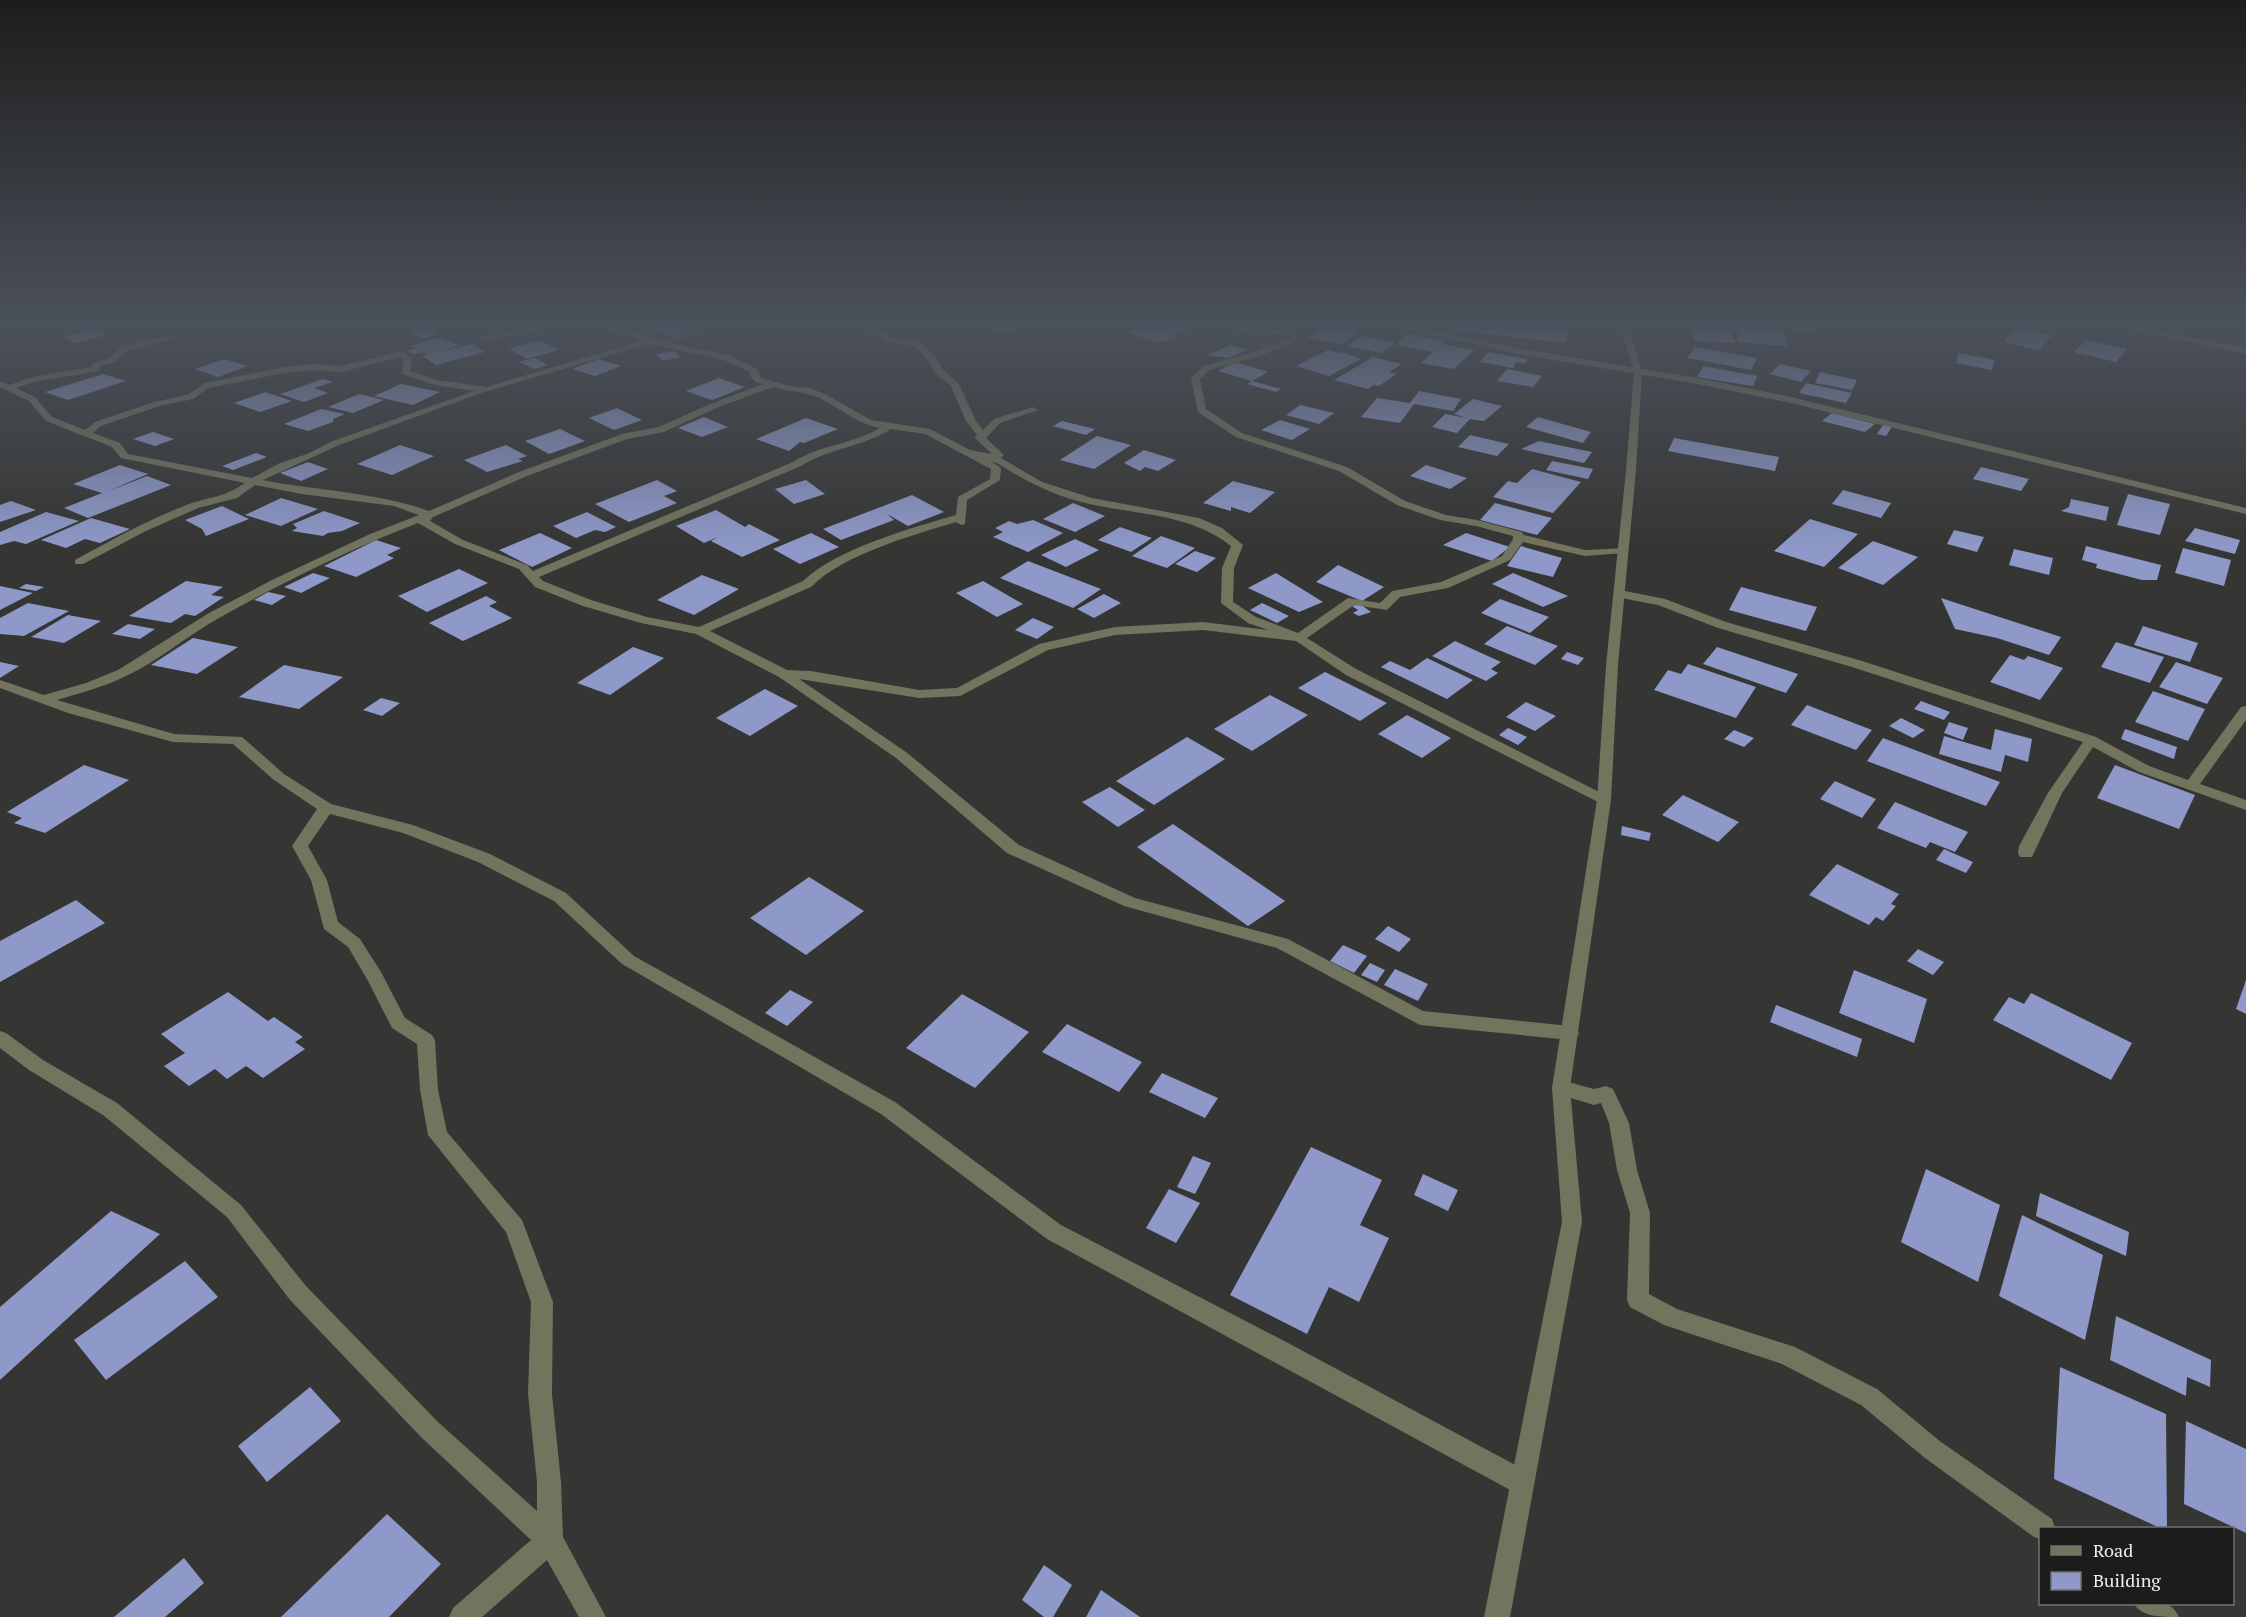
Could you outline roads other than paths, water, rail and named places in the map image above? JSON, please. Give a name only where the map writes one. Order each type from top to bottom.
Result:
[{"type":"street","points":[[29,397],[49,419],[116,445],[125,456],[302,491],[396,503],[429,515]]},
{"type":"street","points":[[87,433],[105,421],[157,404],[188,397]]},
{"type":"street","points":[[79,562],[142,529],[195,506],[234,496],[254,481],[336,443],[465,397]]},
{"type":"street","points":[[44,699],[91,687],[123,673],[213,616],[374,536],[540,468],[625,436],[661,430],[736,397]]},
{"type":"street","points":[[700,631],[807,584],[818,573],[891,538],[961,519],[962,499],[982,489],[997,476],[996,468],[927,431],[868,423],[825,397]]},
{"type":"street","points":[[962,397],[972,422],[983,435]]},
{"type":"street","points":[[1200,397],[1201,410],[1239,435],[1337,467],[1384,491],[1401,503],[1444,518],[1477,523],[1518,534],[1519,539]]},
{"type":"street","points":[[1497,1617],[1572,1222],[1562,1088],[1604,800],[1612,665],[1636,397]]},
{"type":"street","points":[[1777,397],[2246,512]]},
{"type":"street","points":[[990,458],[999,455],[980,438],[997,421],[1033,410]]},
{"type":"street","points":[[531,576],[797,464],[811,454],[833,445],[878,434],[889,426]]},
{"type":"street","points":[[970,453],[1001,461],[1038,484],[1090,501],[1195,519],[1218,530],[1237,545],[1228,568],[1227,603],[1252,620],[1299,638],[1351,672],[1495,742],[1604,800]]},
{"type":"street","points":[[429,515],[423,522],[475,549],[523,567],[539,584],[587,603],[645,620],[700,631],[784,674],[901,755],[1013,849],[1119,897],[1282,943],[1420,1018],[1570,1033]]},
{"type":"street","points":[[784,674],[812,675],[919,694],[960,692],[1044,647],[1115,631],[1203,626],[1299,638],[1352,601],[1383,607],[1396,594],[1444,585],[1506,558],[1519,539],[1528,538],[1585,553],[1624,550]]},
{"type":"street","points":[[1620,594],[1661,602],[1722,625],[1857,664],[2091,740],[2144,769],[2246,805]]},
{"type":"street","points":[[0,684],[74,710],[173,738],[237,740],[260,764],[300,793],[326,808],[408,829],[484,858],[560,897],[628,960],[888,1108],[1054,1233],[1282,1352],[1521,1482]]},
{"type":"street","points":[[2192,785],[2246,710]]},
{"type":"street","points":[[2026,853],[2026,846],[2043,819],[2055,793],[2091,740]]},
{"type":"street","points":[[326,808],[300,846],[319,880],[330,925],[354,943],[375,977],[398,1023],[426,1040],[429,1090],[438,1135],[515,1227],[542,1302],[540,1394],[549,1482],[550,1540],[462,1617]]},
{"type":"street","points":[[0,1038],[36,1065],[110,1109],[234,1211],[297,1293],[430,1430],[550,1540],[593,1617]]},
{"type":"street","points":[[1562,1088],[1594,1097],[1606,1094],[1619,1123],[1627,1170],[1640,1213],[1638,1300],[1672,1318],[1787,1355],[1869,1397],[1933,1450],[2042,1527]]},
{"type":"street","points":[[2148,1605],[2166,1617]]}]
